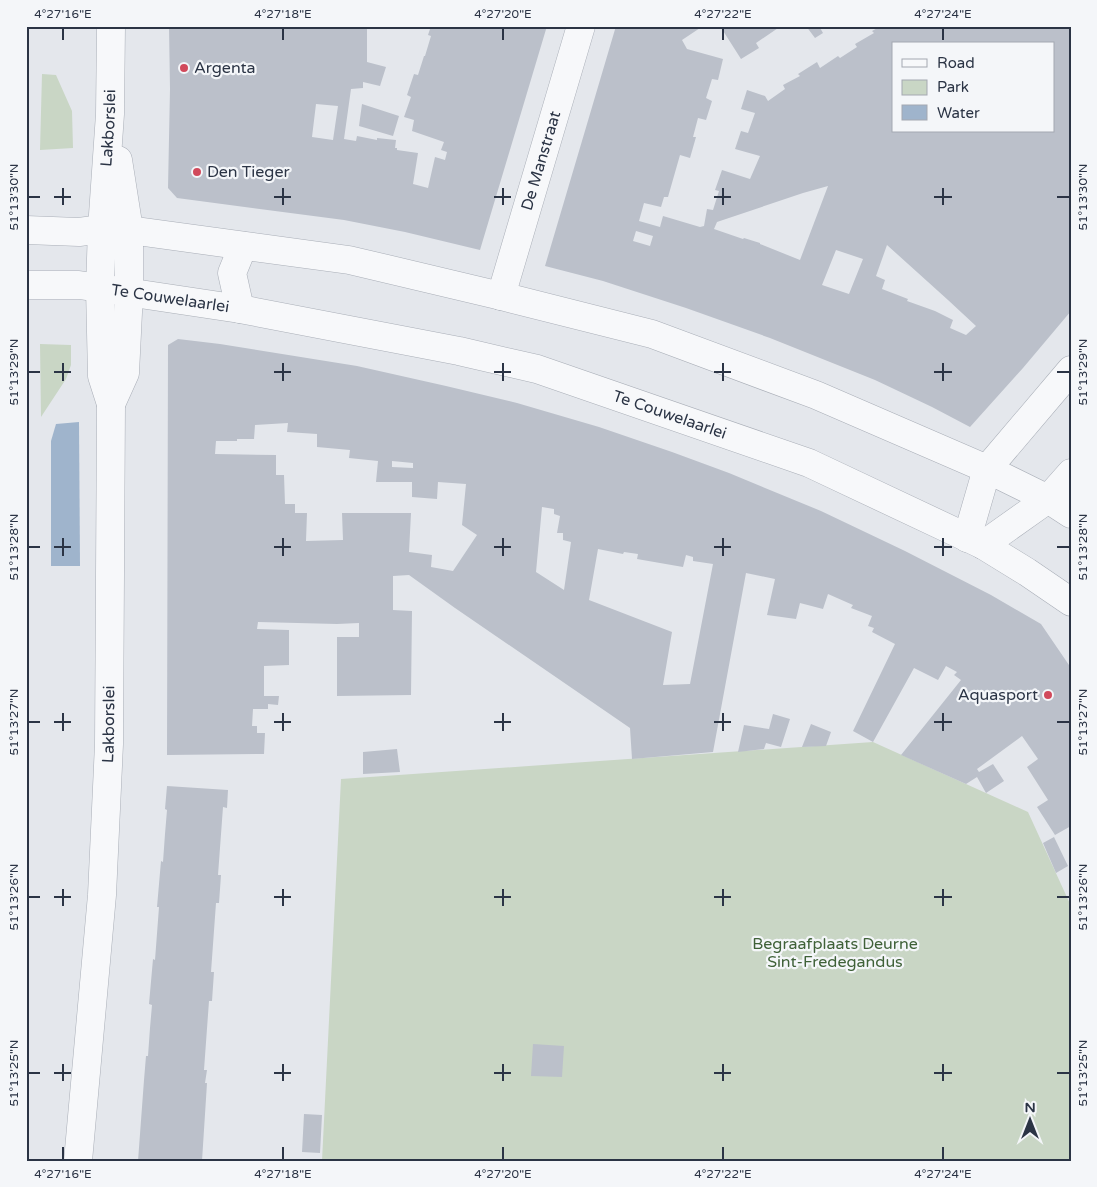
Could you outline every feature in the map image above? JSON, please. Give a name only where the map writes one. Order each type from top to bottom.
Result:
[{"type":"street","name":"Lakborslei","points":[[78,1161],[102,896],[109,744],[112,404],[102,376],[100,288],[110,114],[111,26]]},
{"type":"street","name":"De Manstraat","points":[[501,296],[582,26]]},
{"type":"street","points":[[110,114],[129,230],[129,292],[125,373],[112,404]]},
{"type":"street","points":[[26,230],[79,232],[102,229],[129,230],[349,260],[652,334],[816,395],[987,469],[1048,499],[1071,514]]},
{"type":"street","name":"Te Couwelaarlei","points":[[240,310],[232,274],[243,246]]},
{"type":"street","name":"Te Couwelaarlei","points":[[26,285],[79,285],[240,310],[459,351],[537,369],[809,463],[975,542],[1027,572],[1071,602]]},
{"type":"street","points":[[975,542],[987,469],[1071,370]]},
{"type":"street","points":[[975,542],[1048,499],[1071,473]]},
{"type":"green space","points":[[42,74],[56,75],[72,111],[73,148],[40,150]]},
{"type":"green space","points":[[40,344],[71,345],[71,365],[66,379],[41,417]]},
{"type":"green space","name":"Begraafplaats Deurne Sint-Fredegandus","points":[[873,742],[1028,812],[1071,906],[1071,1161],[322,1161],[341,779]]},
{"type":"water","points":[[79,422],[80,566],[51,566],[51,441],[56,424]]},
{"type":"building","points":[[169,26],[367,26],[367,62],[386,67],[380,86],[363,82],[363,88],[351,89],[344,139],[356,141],[357,136],[377,140],[377,138],[396,140],[395,148],[397,150],[418,153],[413,184],[428,188],[435,157],[445,160],[447,152],[441,150],[444,142],[412,131],[414,120],[404,117],[411,97],[407,95],[414,74],[418,75],[425,56],[431,36],[428,35],[431,26],[469,26],[477,29],[478,26],[547,26],[480,250],[344,220],[177,198],[168,188]],"holes":[[[316,104],[338,106],[333,140],[312,137]]]},
{"type":"building","points":[[616,26],[703,26],[682,40],[687,49],[723,59],[718,80],[712,79],[706,98],[712,101],[706,120],[698,118],[693,137],[696,137],[690,158],[680,155],[668,197],[664,197],[661,207],[644,203],[639,221],[660,227],[663,216],[700,227],[704,226],[707,209],[713,210],[719,191],[715,190],[722,170],[750,179],[760,156],[735,149],[741,131],[748,133],[755,113],[741,109],[747,90],[765,96],[768,101],[785,89],[783,85],[800,76],[798,74],[817,62],[820,68],[838,56],[840,58],[857,47],[855,44],[874,33],[872,31],[881,26],[1071,26],[1071,311],[970,427],[875,380],[770,338],[603,281],[545,266]],"holes":[[[828,186],[800,260],[760,243],[714,229],[717,222]],[[636,231],[653,236],[650,246],[633,241]],[[887,245],[976,326],[966,335],[950,328],[953,320],[882,289],[885,280],[876,276]],[[836,250],[863,259],[849,294],[822,285]]]},
{"type":"building","points":[[720,26],[781,26],[756,43],[759,48],[741,59]]},
{"type":"building","points":[[806,26],[819,26],[823,33],[815,38]]},
{"type":"building","points":[[362,104],[399,116],[393,136],[359,126]]},
{"type":"building","points":[[26,328],[29,328],[28,441],[26,441]]},
{"type":"building","points":[[178,339],[357,366],[517,403],[599,427],[729,473],[821,511],[991,595],[1041,624],[1071,668],[1071,826],[1055,835],[1037,807],[1048,800],[1027,767],[1038,759],[1022,736],[977,769],[979,772],[993,764],[1004,781],[986,793],[977,777],[966,784],[901,755],[961,680],[954,675],[957,672],[946,666],[938,680],[914,668],[873,742],[853,731],[895,644],[872,632],[874,628],[868,626],[872,616],[851,608],[853,605],[828,594],[823,609],[800,603],[796,619],[767,615],[775,579],[746,573],[713,752],[632,759],[630,728],[409,575],[393,576],[393,610],[412,611],[411,695],[337,696],[337,637],[359,637],[359,623],[258,622],[257,629],[289,630],[289,665],[264,666],[264,696],[279,696],[278,705],[268,704],[268,709],[253,709],[252,726],[257,726],[257,733],[265,733],[264,754],[167,755],[168,345]],"holes":[[[288,423],[287,432],[317,434],[317,447],[350,450],[349,458],[378,461],[376,482],[412,482],[412,497],[437,499],[438,482],[466,484],[462,525],[477,535],[453,571],[431,567],[432,555],[409,552],[411,513],[342,513],[343,540],[306,541],[307,513],[295,513],[295,504],[285,504],[284,475],[276,475],[276,455],[215,454],[216,441],[254,439],[255,425]],[[392,461],[413,463],[413,468],[392,467]],[[542,507],[554,509],[554,514],[560,516],[557,533],[563,533],[563,540],[571,542],[564,590],[536,572]],[[598,549],[623,554],[624,552],[638,554],[637,559],[683,567],[686,555],[693,557],[693,561],[713,564],[690,684],[663,685],[672,632],[589,600]]]},
{"type":"building","points":[[773,714],[790,719],[781,747],[766,743],[764,749],[738,752],[744,725],[769,729]]},
{"type":"building","points":[[811,724],[831,732],[826,746],[802,747]]},
{"type":"building","points":[[397,749],[400,772],[363,774],[363,752]]},
{"type":"building","points":[[167,786],[228,790],[227,808],[223,807],[218,875],[221,875],[219,903],[216,903],[211,972],[214,972],[212,1001],[209,1001],[204,1070],[207,1070],[205,1083],[207,1083],[202,1161],[138,1161],[152,1005],[149,1004],[153,959],[155,960],[159,907],[157,907],[167,810],[165,809]]},
{"type":"building","points":[[1054,837],[1068,866],[1056,873],[1043,843]]},
{"type":"building","points":[[533,1044],[564,1046],[562,1077],[531,1076]]},
{"type":"building","points":[[304,1114],[322,1115],[320,1153],[302,1152]]},
{"type":"place","name":"Argenta","points":[[184,68]]},
{"type":"place","name":"Den Tieger","points":[[197,172]]},
{"type":"place","name":"Aquasport","points":[[1048,695]]}]
